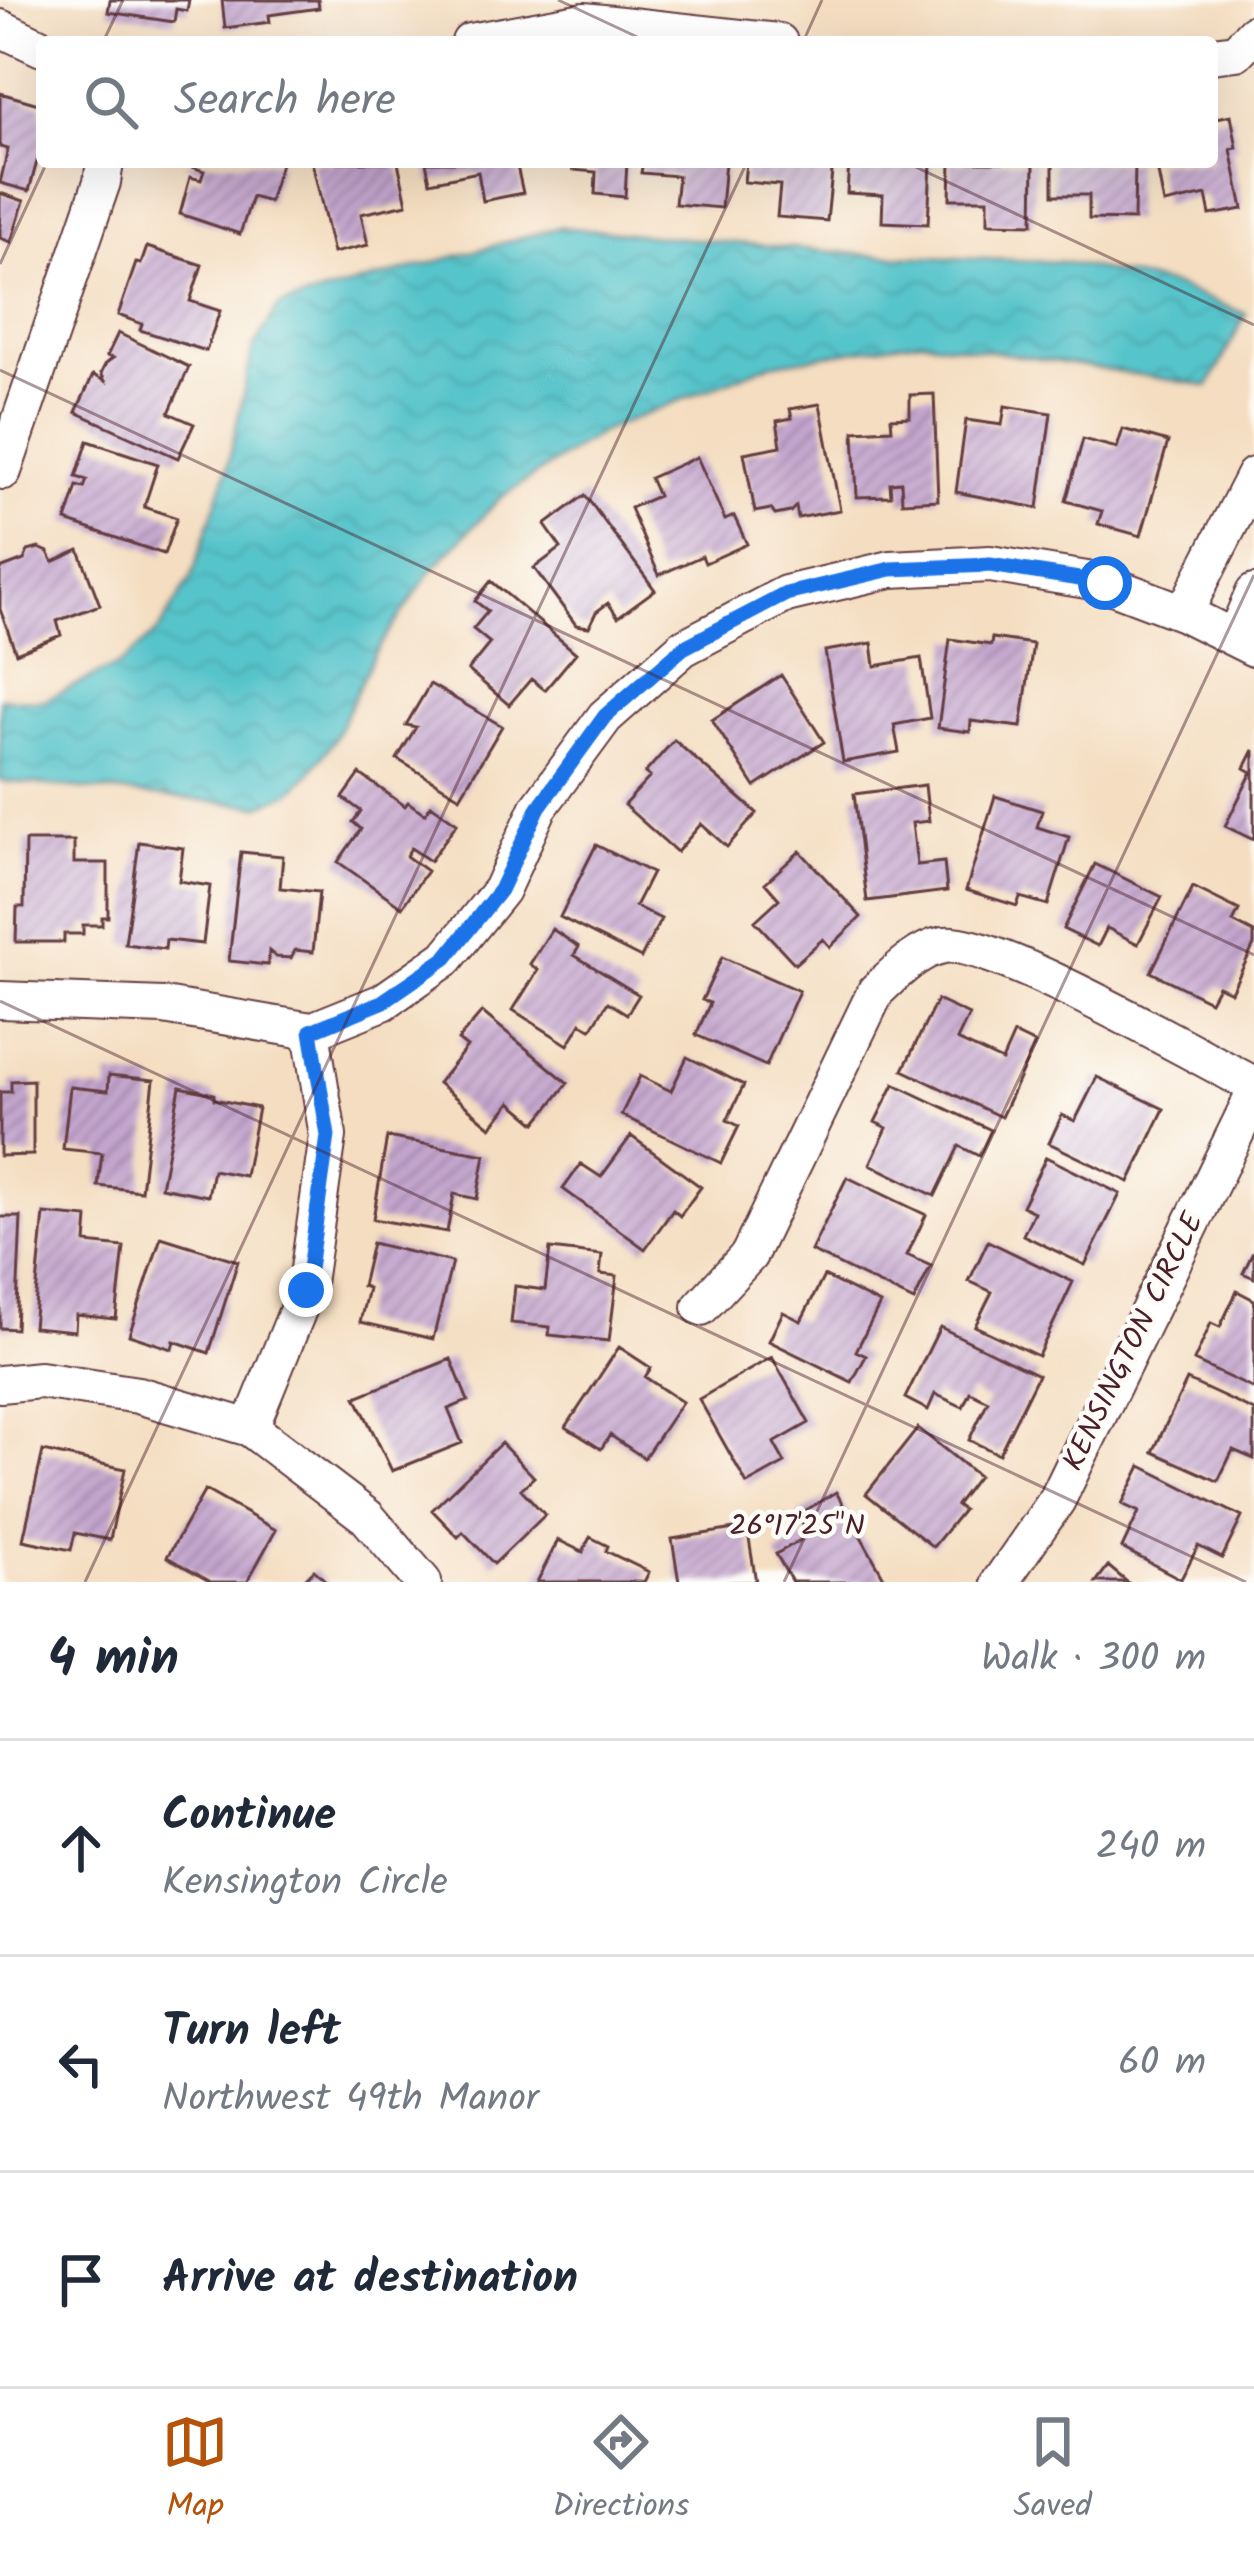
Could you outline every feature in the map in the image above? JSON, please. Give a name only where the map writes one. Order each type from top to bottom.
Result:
[{"type":"street","points":[[491,36],[584,10],[742,36]]},
{"type":"street","points":[[0,28],[36,45]]},
{"type":"street","points":[[2,470],[104,168]]},
{"type":"street","points":[[1184,613],[1254,476]]},
{"type":"street","points":[[0,1000],[164,1006],[311,1031],[382,1002],[446,958],[500,890],[539,807],[605,716],[683,648],[786,594],[891,569],[990,565],[1105,583],[1245,642],[1254,592]]},
{"type":"street","points":[[701,1307],[749,1255],[876,991],[904,965],[944,945],[994,952],[1254,1085]]},
{"type":"street","points":[[250,1427],[306,1290],[328,1136],[311,1031]]},
{"type":"street","name":"KENSINGTON CIRCLE","points":[[1000,1582],[1057,1500],[1254,1095]]},
{"type":"street","points":[[0,1384],[40,1380],[138,1395],[250,1427],[367,1517],[423,1582]]},
{"type":"water","points":[[560,227],[869,255],[1063,262],[1172,285],[1246,314],[1209,386],[921,340],[770,364],[601,432],[500,498],[431,571],[373,656],[334,740],[291,792],[259,806],[0,781],[0,698],[42,701],[122,663],[160,629],[192,576],[227,470],[253,348],[279,306]]},
{"type":"building","points":[[110,0],[189,0],[187,11],[176,9],[174,22],[108,12]]},
{"type":"building","points":[[222,0],[318,0],[319,8],[225,28]]},
{"type":"building","points":[[0,93],[36,103],[36,165],[29,191],[0,183],[8,149],[0,147]]},
{"type":"building","points":[[1231,115],[1237,148],[1231,149],[1243,209],[1210,215],[1206,195],[1164,204],[1157,168],[1218,168],[1218,118]]},
{"type":"building","points":[[195,168],[279,168],[269,202],[252,197],[240,234],[180,214],[190,177],[201,180],[204,171]]},
{"type":"building","points":[[313,168],[399,168],[407,204],[361,214],[368,245],[333,253]]},
{"type":"building","points":[[427,168],[517,168],[523,193],[483,201],[478,172],[430,182]]},
{"type":"building","points":[[627,168],[625,197],[595,194],[596,172],[573,170]]},
{"type":"building","points":[[642,168],[724,168],[721,208],[675,204],[678,176],[641,173]]},
{"type":"building","points":[[745,168],[832,168],[827,221],[777,217],[780,185],[744,182]]},
{"type":"building","points":[[849,168],[931,168],[928,224],[882,222],[883,195],[847,193]]},
{"type":"building","points":[[951,168],[1034,168],[1033,224],[988,223],[988,199],[950,199]]},
{"type":"building","points":[[1053,168],[1135,168],[1134,220],[1089,219],[1089,195],[1053,195]]},
{"type":"building","points":[[0,193],[24,201],[11,242],[0,238]]},
{"type":"building","points":[[147,247],[202,265],[190,301],[220,311],[206,351],[140,330],[142,324],[118,315],[136,263],[141,264]]},
{"type":"building","points":[[118,333],[189,367],[169,413],[194,424],[178,458],[76,412],[93,375],[105,381],[101,373],[113,358],[107,356]]},
{"type":"building","points":[[934,394],[938,500],[902,502],[901,482],[890,483],[891,496],[857,497],[854,431],[892,429],[891,418],[910,417],[910,395]]},
{"type":"building","points":[[820,404],[840,510],[798,518],[796,506],[775,515],[771,509],[755,512],[744,453],[781,446],[777,421],[792,418],[790,409]]},
{"type":"building","points":[[1005,406],[1051,413],[1038,508],[956,492],[966,420],[1002,425]]},
{"type":"building","points":[[1123,429],[1168,442],[1141,536],[1098,524],[1102,511],[1066,501],[1083,439],[1117,448]]},
{"type":"building","points":[[88,441],[158,464],[144,507],[177,518],[164,554],[66,521],[77,486],[84,488],[87,480],[76,477]]},
{"type":"building","points":[[697,457],[725,520],[734,516],[747,544],[705,563],[702,556],[659,575],[630,508],[658,496],[650,478]]},
{"type":"building","points":[[585,495],[655,590],[618,617],[608,603],[596,612],[589,627],[576,625],[534,568],[561,548],[545,525]]},
{"type":"building","points":[[39,548],[53,562],[79,550],[100,605],[57,621],[61,635],[16,653],[0,609],[0,569]]},
{"type":"building","points":[[491,581],[576,653],[545,690],[531,679],[509,705],[468,670],[490,643],[473,629],[488,611],[475,601]]},
{"type":"building","points":[[992,638],[1033,644],[1021,727],[971,721],[970,732],[938,728],[950,639],[991,645]]},
{"type":"building","points":[[872,643],[875,666],[921,658],[930,718],[894,725],[899,752],[843,762],[825,651]]},
{"type":"building","points":[[781,675],[824,742],[755,787],[712,720]]},
{"type":"building","points":[[430,684],[502,726],[460,797],[397,759],[416,727],[406,725]]},
{"type":"building","points":[[674,740],[757,813],[727,847],[701,824],[677,852],[624,805]]},
{"type":"building","points":[[1254,750],[1254,840],[1225,826],[1252,772],[1245,768]]},
{"type":"building","points":[[360,774],[405,806],[408,802],[425,814],[431,805],[457,823],[430,861],[411,848],[406,856],[427,871],[402,907],[338,862],[361,829],[353,822],[361,811],[343,798]]},
{"type":"building","points":[[925,785],[929,821],[912,823],[917,865],[944,862],[947,891],[867,901],[854,794]]},
{"type":"building","points":[[995,796],[1042,811],[1037,827],[1069,837],[1048,905],[1020,897],[1017,906],[966,890]]},
{"type":"building","points":[[25,841],[74,841],[74,863],[108,863],[108,917],[102,917],[102,925],[83,925],[83,934],[64,934],[64,942],[16,942],[17,907],[24,907]]},
{"type":"building","points":[[139,842],[183,848],[179,881],[210,886],[203,944],[166,940],[165,949],[125,944]]},
{"type":"building","points":[[596,845],[652,873],[635,906],[661,919],[641,958],[560,917]]},
{"type":"building","points":[[800,851],[861,917],[830,947],[823,939],[795,964],[755,921],[779,899],[765,883]]},
{"type":"building","points":[[241,852],[283,856],[280,888],[319,892],[313,952],[295,950],[291,958],[269,951],[268,965],[229,961]]},
{"type":"building","points":[[1095,864],[1162,897],[1138,944],[1107,928],[1098,946],[1063,929]]},
{"type":"building","points":[[1193,887],[1239,910],[1233,922],[1254,933],[1254,945],[1231,992],[1218,986],[1210,1001],[1151,972]]},
{"type":"building","points":[[552,929],[579,947],[574,955],[639,995],[627,1014],[608,1002],[591,1029],[581,1023],[568,1045],[513,1010],[538,970],[530,964]]},
{"type":"building","points":[[722,957],[799,991],[766,1066],[696,1035],[710,1003],[702,1000]]},
{"type":"building","points":[[937,1000],[969,1015],[957,1040],[1002,1061],[1014,1034],[1035,1044],[1001,1117],[903,1070]]},
{"type":"building","points":[[482,1012],[568,1083],[536,1123],[511,1102],[491,1127],[438,1083],[467,1047],[458,1040]]},
{"type":"building","points":[[687,1057],[744,1085],[727,1120],[739,1126],[721,1163],[621,1115],[640,1076],[671,1091]]},
{"type":"building","points":[[109,1075],[154,1080],[141,1191],[98,1186],[102,1153],[63,1149],[70,1087],[108,1091]]},
{"type":"building","points":[[1097,1077],[1164,1109],[1129,1182],[1049,1143],[1062,1115],[1075,1121]]},
{"type":"building","points":[[33,1080],[33,1155],[0,1156],[0,1092],[11,1092],[11,1081]]},
{"type":"building","points":[[894,1084],[991,1130],[979,1156],[959,1146],[935,1196],[870,1164],[887,1128],[875,1122]]},
{"type":"building","points":[[180,1087],[258,1108],[245,1176],[213,1170],[208,1196],[161,1187]]},
{"type":"building","points":[[631,1136],[701,1187],[680,1216],[673,1210],[645,1249],[563,1189],[581,1164],[601,1177]]},
{"type":"building","points":[[387,1137],[485,1155],[477,1199],[454,1194],[447,1232],[373,1219]]},
{"type":"building","points":[[1046,1157],[1120,1194],[1085,1265],[1023,1235],[1034,1212],[1022,1206]]},
{"type":"building","points":[[847,1177],[926,1215],[907,1255],[931,1266],[914,1301],[811,1251]]},
{"type":"building","points":[[44,1214],[88,1218],[86,1243],[124,1247],[116,1319],[76,1315],[75,1331],[33,1327]]},
{"type":"building","points":[[0,1217],[21,1217],[16,1329],[0,1328]]},
{"type":"building","points":[[161,1237],[238,1261],[209,1353],[174,1341],[172,1349],[129,1335]]},
{"type":"building","points":[[988,1241],[1073,1282],[1038,1356],[975,1326],[992,1292],[969,1281]]},
{"type":"building","points":[[372,1243],[452,1262],[433,1339],[360,1322]]},
{"type":"building","points":[[550,1249],[602,1255],[600,1274],[617,1276],[609,1341],[549,1335],[550,1327],[511,1323],[515,1286],[545,1290]]},
{"type":"building","points":[[1254,1250],[1254,1278],[1243,1273]]},
{"type":"building","points":[[824,1276],[880,1304],[856,1351],[866,1356],[852,1382],[769,1341],[783,1312],[801,1321]]},
{"type":"building","points":[[1237,1291],[1254,1300],[1254,1389],[1194,1361],[1211,1323],[1220,1327]]},
{"type":"building","points":[[940,1327],[1038,1375],[999,1454],[969,1440],[988,1401],[970,1392],[963,1407],[935,1394],[928,1410],[905,1398]]},
{"type":"building","points":[[619,1347],[651,1368],[645,1377],[682,1402],[644,1458],[610,1435],[601,1449],[566,1427]]},
{"type":"building","points":[[772,1357],[809,1423],[774,1443],[785,1463],[747,1484],[699,1399]]},
{"type":"building","points":[[451,1359],[468,1401],[448,1409],[462,1443],[392,1471],[356,1397]]},
{"type":"building","points":[[1187,1380],[1254,1411],[1254,1459],[1233,1450],[1218,1481],[1153,1452]]},
{"type":"building","points":[[918,1428],[978,1476],[956,1505],[963,1510],[933,1547],[866,1494]]},
{"type":"building","points":[[501,1443],[534,1477],[521,1489],[545,1515],[494,1564],[463,1532],[458,1537],[432,1510]]},
{"type":"building","points":[[43,1451],[125,1469],[110,1540],[75,1533],[71,1550],[23,1540]]},
{"type":"building","points":[[1141,1466],[1242,1517],[1222,1558],[1198,1546],[1181,1579],[1122,1548],[1139,1512],[1122,1504]]},
{"type":"building","points":[[205,1490],[276,1530],[247,1582],[211,1582],[167,1557]]},
{"type":"building","points":[[836,1492],[886,1581],[792,1582],[776,1554],[809,1535],[798,1515]]},
{"type":"building","points":[[747,1527],[756,1582],[679,1582],[672,1539]]},
{"type":"building","points":[[590,1537],[608,1546],[606,1551],[649,1572],[644,1582],[537,1582],[558,1540],[583,1552]]},
{"type":"building","points":[[1108,1566],[1127,1582],[1096,1582]]},
{"type":"building","points":[[314,1570],[327,1582],[302,1582]]},
{"type":"route","points":[[306,1290],[328,1136],[311,1031],[382,1002],[446,958],[500,890],[539,807],[605,716],[683,648],[786,594],[891,569],[990,565],[1105,583]]}]
